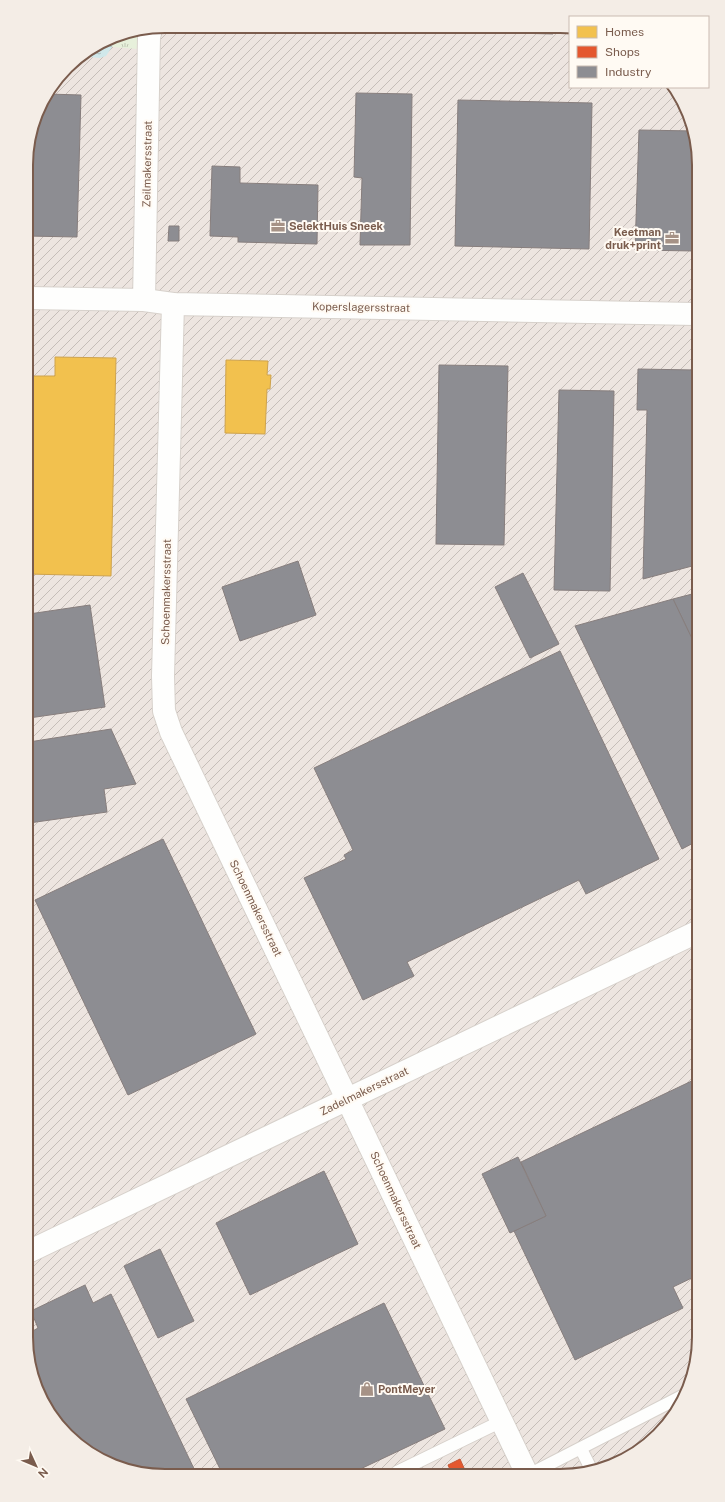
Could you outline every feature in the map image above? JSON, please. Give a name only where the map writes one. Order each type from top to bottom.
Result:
[{"type":"street","name":"Zeilmakersstraat","points":[[144,300],[150,34]]},
{"type":"street","name":"Koperslagersstraat","points":[[33,298],[144,300],[173,304],[692,314]]},
{"type":"street","name":"Schoenmakersstraat","points":[[173,304],[163,676],[164,711],[171,732],[525,1469]]},
{"type":"street","name":"Zadelmakersstraat","points":[[33,1250],[692,934]]},
{"type":"lane","points":[[542,1469],[676,1399]]},
{"type":"lane","points":[[403,1469],[502,1421]]},
{"type":"lane","points":[[581,1449],[589,1466]]},
{"type":"shaded area","points":[[156,33],[569,33],[569,88],[667,88],[682,114],[688,131],[692,165],[692,1346],[682,1388],[665,1417],[653,1430],[633,1447],[611,1459],[594,1465],[560,1469],[148,1468],[114,1459],[85,1442],[60,1417],[43,1388],[37,1371],[33,1337],[33,156],[37,131],[43,114],[51,99],[66,78],[92,55],[114,43]]},
{"type":"green space","points":[[139,36],[138,49],[112,47],[114,43]]},
{"type":"water","points":[[113,44],[106,56],[100,58],[90,57]]},
{"type":"building: Homes","points":[[55,357],[116,358],[111,576],[33,574],[33,376],[55,376]]},
{"type":"building: Homes","points":[[226,360],[268,361],[267,375],[271,375],[270,389],[267,389],[265,434],[225,433]]},
{"type":"building: Shops","points":[[460,1459],[464,1468],[450,1469],[448,1465]]},
{"type":"building: Industry","points":[[513,33],[553,33],[553,34]]},
{"type":"building: Industry","points":[[356,93],[412,94],[410,245],[360,245],[362,178],[354,177]]},
{"type":"building: Industry","points":[[54,94],[81,95],[77,237],[33,236],[34,148],[37,131],[43,114]]},
{"type":"building: Industry","points":[[458,100],[592,103],[589,249],[455,246]]},
{"type":"building: Industry","points":[[639,130],[688,131],[692,165],[692,251],[635,250]]},
{"type":"building: Industry","points":[[212,166],[240,167],[240,183],[318,185],[317,244],[238,242],[238,237],[210,236]]},
{"type":"building: Industry","points":[[169,226],[179,226],[179,241],[168,241]]},
{"type":"building: Industry","points":[[439,365],[508,366],[504,545],[436,544]]},
{"type":"building: Industry","points":[[638,369],[692,370],[692,566],[643,579],[647,410],[637,410]]},
{"type":"building: Industry","points":[[559,390],[614,391],[610,591],[554,590]]},
{"type":"building: Industry","points":[[298,561],[316,615],[240,641],[222,587]]},
{"type":"building: Industry","points":[[523,573],[559,644],[530,658],[495,587]]},
{"type":"building: Industry","points":[[692,594],[692,639],[673,599]]},
{"type":"building: Industry","points":[[673,599],[692,639],[692,844],[682,849],[575,626]]},
{"type":"building: Industry","points":[[90,605],[105,707],[33,717],[33,613]]},
{"type":"building: Industry","points":[[560,651],[659,859],[586,894],[579,880],[407,962],[414,976],[363,1000],[304,878],[346,859],[344,855],[353,850],[314,768]]},
{"type":"building: Industry","points":[[111,729],[136,784],[104,789],[107,812],[33,822],[33,741]]},
{"type":"building: Industry","points":[[163,839],[256,1034],[128,1095],[35,900]]},
{"type":"building: Industry","points":[[692,1081],[692,1278],[673,1287],[683,1308],[575,1360],[514,1231],[546,1216],[521,1162]]},
{"type":"building: Industry","points":[[518,1157],[546,1216],[510,1233],[482,1174]]},
{"type":"building: Industry","points":[[324,1171],[358,1244],[250,1295],[216,1223]]},
{"type":"building: Industry","points":[[160,1249],[194,1321],[158,1338],[124,1266]]},
{"type":"building: Industry","points":[[85,1285],[93,1303],[111,1294],[194,1469],[148,1468],[122,1462],[99,1451],[85,1442],[72,1430],[60,1417],[51,1403],[37,1371],[34,1354],[33,1331],[38,1328],[33,1316],[33,1310]]},
{"type":"building: Industry","points":[[384,1303],[445,1429],[360,1469],[220,1469],[186,1399]]},
{"type":"place","name":"SelektHuis Sneek","points":[[278,226]]},
{"type":"place","name":"Keetman druk+print","points":[[672,238]]},
{"type":"place","name":"PontMeyer","points":[[367,1389]]}]
